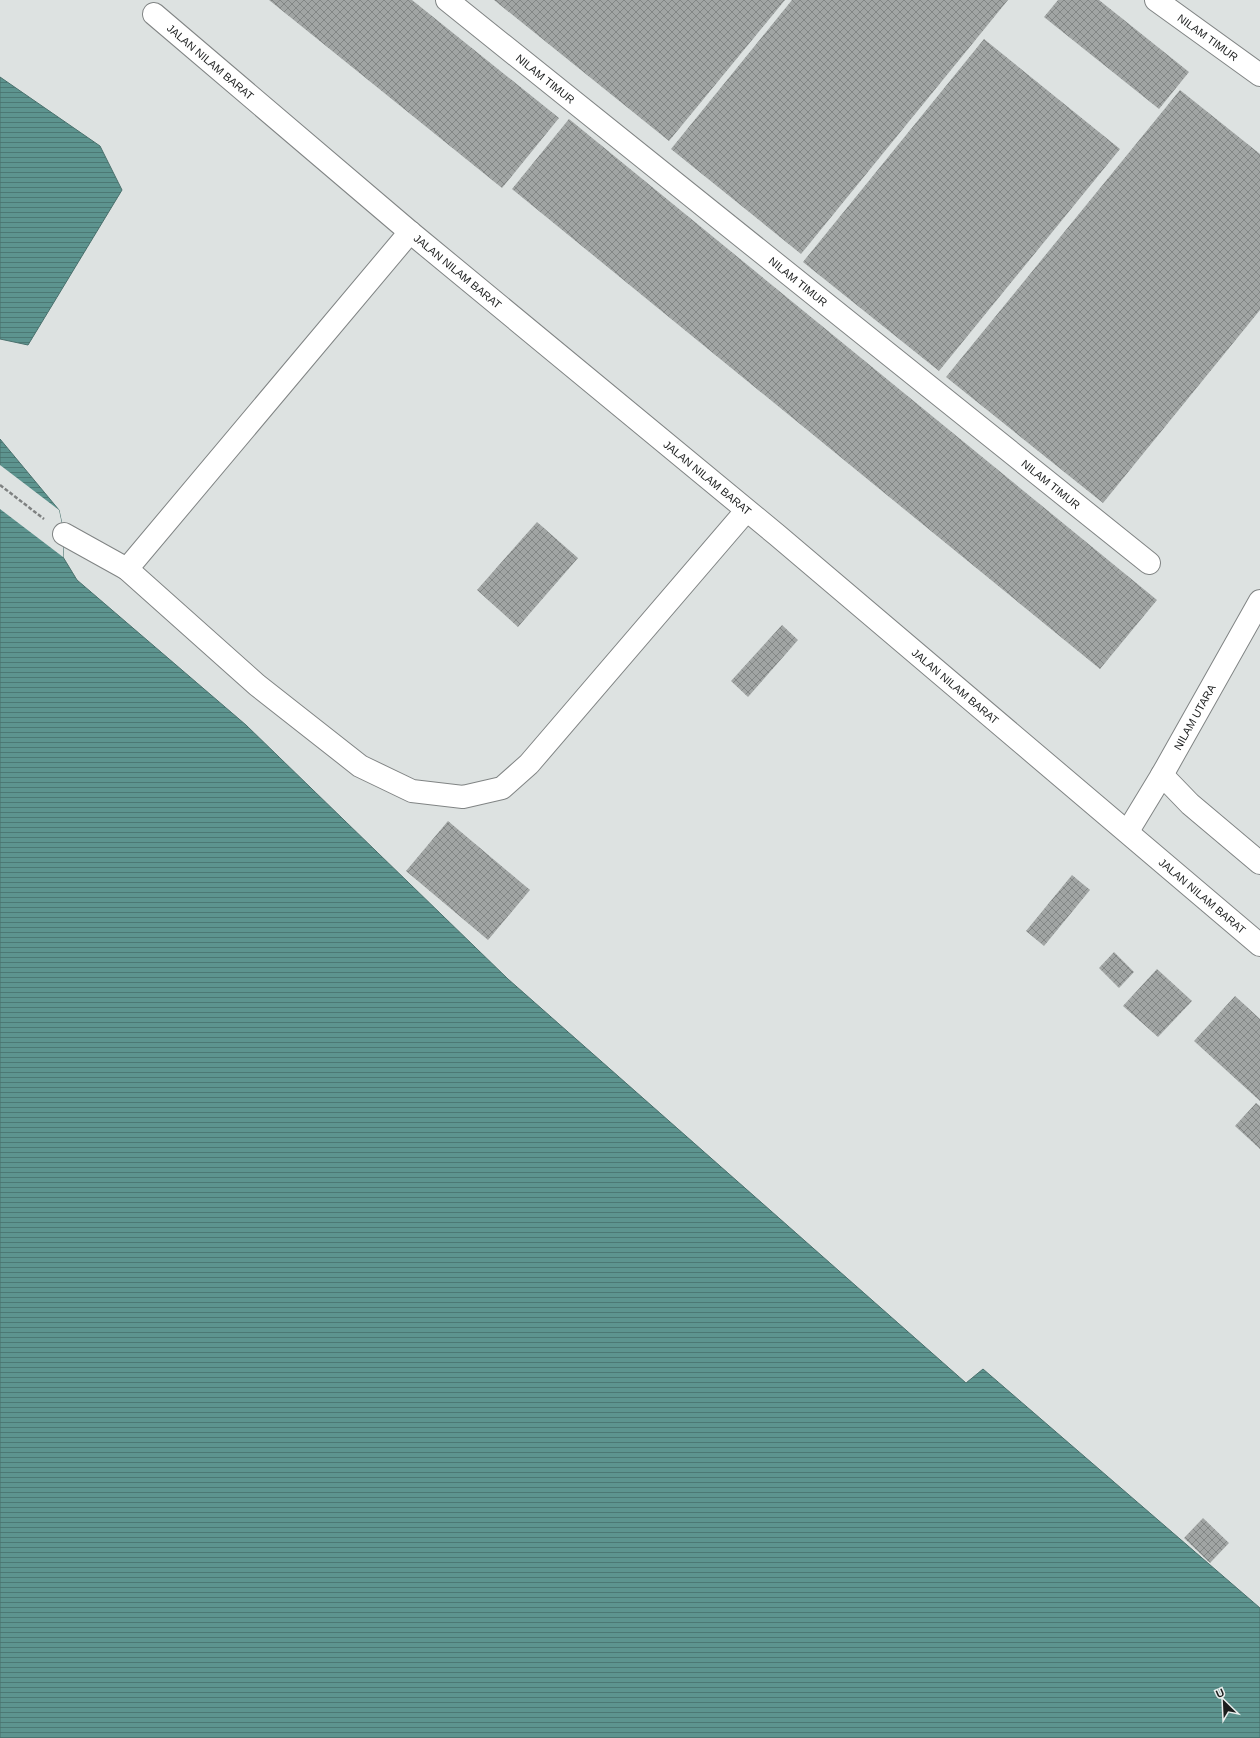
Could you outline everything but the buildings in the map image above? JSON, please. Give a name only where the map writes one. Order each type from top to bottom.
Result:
[{"type":"lane","name":"NILAM TIMUR","points":[[447,0],[1149,563]]},
{"type":"lane","name":"NILAM TIMUR","points":[[1156,0],[1260,75]]},
{"type":"lane","name":"JALAN NILAM BARAT","points":[[154,14],[410,232],[746,511],[784,540],[1128,831],[1260,945]]},
{"type":"lane","points":[[127,569],[410,232]]},
{"type":"lane","points":[[64,534],[127,569],[257,685],[360,766],[412,791],[463,797],[502,788],[529,764],[746,511]]},
{"type":"lane","name":"NILAM UTARA","points":[[1128,831],[1162,775],[1260,601]]},
{"type":"lane","points":[[1162,775],[1190,804],[1260,863]]},
{"type":"path","points":[[0,485],[64,534]]},
{"type":"water","points":[[0,77],[100,146],[122,190],[28,345],[0,339]]},
{"type":"water","points":[[0,439],[59,510],[64,534],[63,557],[77,580],[246,725],[508,979],[966,1383],[983,1369],[1260,1608],[1260,1738],[0,1738]]},
{"type":"pier","points":[[0,465],[59,510],[64,534],[63,557],[0,509]]}]
